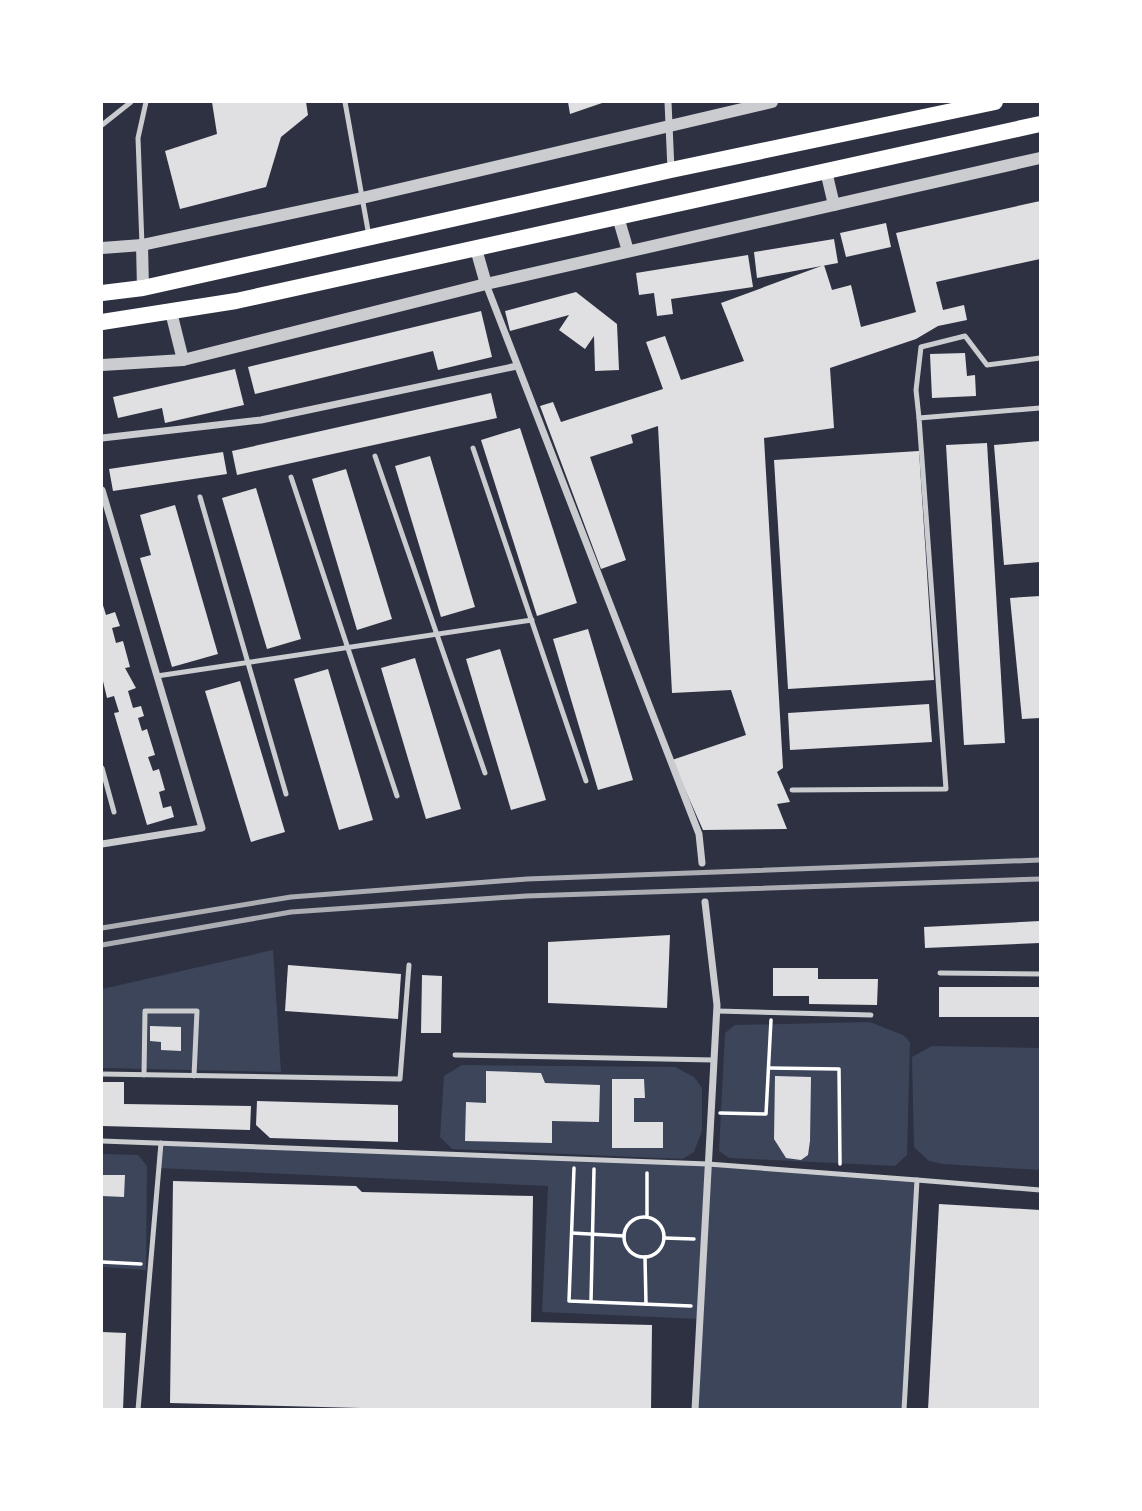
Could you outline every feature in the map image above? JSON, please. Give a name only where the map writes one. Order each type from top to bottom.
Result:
[{"type":"main road","points":[[102,293],[143,288],[942,107],[995,102]]},
{"type":"main road","points":[[102,323],[236,302],[1041,124]]},
{"type":"street","points":[[668,102],[671,170]]},
{"type":"street","points":[[102,248],[142,245],[362,198],[772,102]]},
{"type":"street","points":[[102,365],[183,360],[486,284],[1041,158]]},
{"type":"street","points":[[825,171],[834,205]]},
{"type":"street","points":[[618,217],[628,251]]},
{"type":"street","points":[[142,245],[143,288]]},
{"type":"street","points":[[475,249],[517,366],[699,834],[702,863]]},
{"type":"street","points":[[171,312],[183,360]]},
{"type":"street","points":[[102,438],[261,420],[517,366]]},
{"type":"street","points":[[102,490],[202,828],[102,844]]},
{"type":"street","points":[[695,1409],[717,1011],[705,902]]},
{"type":"lane","points":[[102,125],[131,102]]},
{"type":"lane","points":[[142,245],[138,138],[146,102]]},
{"type":"lane","points":[[345,102],[369,236]]},
{"type":"lane","points":[[792,790],[946,789],[916,390],[921,347],[965,336],[987,365],[1041,358]]},
{"type":"lane","points":[[919,418],[1041,408]]},
{"type":"lane","points":[[473,448],[586,781]]},
{"type":"lane","points":[[375,456],[485,773]]},
{"type":"lane","points":[[291,477],[397,796]]},
{"type":"lane","points":[[200,497],[286,794]]},
{"type":"lane","points":[[157,676],[532,621]]},
{"type":"lane","points":[[102,768],[114,812]]},
{"type":"lane","points":[[102,1074],[400,1079],[408,965]]},
{"type":"lane","points":[[940,973],[1041,974]]},
{"type":"lane","points":[[144,1075],[145,1011],[197,1011],[194,1076]]},
{"type":"lane","points":[[717,1011],[871,1015]]},
{"type":"lane","points":[[455,1055],[714,1060]]},
{"type":"lane","points":[[102,1141],[708,1164],[1041,1190]]},
{"type":"lane","points":[[138,1409],[160,1143]]},
{"type":"lane","points":[[904,1409],[916,1180]]},
{"type":"path","points":[[711,1113],[766,1114],[771,1012]]},
{"type":"path","points":[[769,1068],[839,1069],[840,1174]]},
{"type":"path","points":[[575,1159],[569,1301],[701,1306]]},
{"type":"path","points":[[591,1302],[594,1160]]},
{"type":"path","points":[[646,1163],[647,1217]]},
{"type":"path","points":[[647,1217],[659,1223],[664,1238],[657,1252],[645,1257],[633,1254],[624,1236],[629,1224],[647,1217]]},
{"type":"path","points":[[572,1233],[624,1236]]},
{"type":"path","points":[[664,1238],[704,1240]]},
{"type":"path","points":[[645,1257],[646,1304]]},
{"type":"path","points":[[102,1262],[150,1265]]},
{"type":"shaded area","points":[[273,950],[281,1072],[102,1068],[102,989]]},
{"type":"shaded area","points":[[870,1022],[903,1035],[910,1042],[907,1155],[895,1166],[729,1158],[719,1151],[725,1033],[735,1025]]},
{"type":"shaded area","points":[[932,1046],[1040,1048],[1040,1170],[943,1164],[929,1161],[914,1147],[912,1057]]},
{"type":"shaded area","points":[[462,1065],[675,1067],[694,1077],[702,1088],[702,1131],[694,1152],[683,1159],[452,1149],[440,1137],[444,1076]]},
{"type":"shaded area","points":[[161,1143],[646,1162],[917,1180],[904,1409],[695,1409],[700,1319],[542,1312],[548,1186],[158,1168]]},
{"type":"shaded area","points":[[102,1154],[138,1155],[147,1166],[146,1270],[102,1267]]},
{"type":"building","points":[[212,102],[306,102],[308,115],[281,137],[266,187],[180,209],[165,151],[217,134]]},
{"type":"building","points":[[568,102],[605,102],[570,114]]},
{"type":"building","points":[[1040,201],[1040,259],[936,282],[943,310],[964,305],[967,320],[938,326],[916,339],[830,368],[834,428],[764,438],[783,768],[777,772],[790,802],[777,804],[787,829],[703,830],[672,760],[746,735],[731,690],[672,693],[658,426],[631,435],[633,443],[590,457],[626,560],[601,569],[540,406],[553,402],[561,422],[663,389],[646,342],[665,336],[681,380],[744,361],[721,303],[824,265],[832,290],[851,285],[861,327],[916,312],[896,233]]},
{"type":"building","points":[[886,223],[891,247],[846,257],[840,233]]},
{"type":"building","points":[[834,239],[838,263],[757,278],[754,252]]},
{"type":"building","points":[[748,255],[753,287],[671,299],[673,314],[657,316],[654,293],[639,295],[636,273]]},
{"type":"building","points":[[576,292],[617,324],[619,370],[595,371],[594,336],[585,349],[559,330],[569,315],[510,331],[505,311]]},
{"type":"building","points":[[481,311],[492,357],[438,370],[433,351],[255,394],[248,367]]},
{"type":"building","points":[[965,353],[967,376],[975,375],[976,396],[932,398],[930,354]]},
{"type":"building","points":[[235,369],[244,405],[165,423],[162,408],[118,418],[113,397]]},
{"type":"building","points":[[491,393],[497,418],[237,475],[232,451]]},
{"type":"building","points":[[520,428],[577,603],[537,616],[481,440]]},
{"type":"building","points":[[1040,441],[1040,562],[1004,565],[994,445]]},
{"type":"building","points":[[987,443],[1005,743],[964,745],[946,445]]},
{"type":"building","points":[[919,451],[934,680],[788,689],[774,460]]},
{"type":"building","points":[[223,452],[227,474],[113,491],[109,469]]},
{"type":"building","points":[[430,456],[475,607],[441,617],[395,466]]},
{"type":"building","points":[[346,469],[392,619],[357,630],[312,479]]},
{"type":"building","points":[[256,488],[301,639],[267,649],[222,498]]},
{"type":"building","points":[[175,505],[218,654],[172,667],[140,558],[151,555],[140,515]]},
{"type":"building","points":[[1040,596],[1040,718],[1022,719],[1010,598]]},
{"type":"building","points":[[102,602],[106,615],[115,612],[120,626],[112,628],[116,643],[123,641],[130,667],[125,668],[136,688],[128,691],[133,708],[141,706],[144,716],[138,718],[142,731],[147,729],[155,755],[148,757],[153,771],[159,769],[165,790],[159,792],[163,808],[171,806],[174,817],[147,825],[114,713],[119,712],[114,696],[107,698],[102,677]]},
{"type":"building","points":[[588,629],[633,780],[598,790],[553,639]]},
{"type":"building","points":[[500,649],[546,800],[511,810],[466,659]]},
{"type":"building","points":[[415,658],[461,809],[426,819],[381,668]]},
{"type":"building","points":[[328,669],[373,820],[339,830],[294,679]]},
{"type":"building","points":[[240,681],[285,832],[251,842],[205,691]]},
{"type":"building","points":[[929,704],[932,742],[790,750],[788,713]]},
{"type":"building","points":[[1040,921],[1040,943],[925,948],[924,927]]},
{"type":"building","points":[[670,935],[667,1008],[548,1003],[548,942]]},
{"type":"building","points":[[288,965],[401,974],[398,1019],[285,1011]]},
{"type":"building","points":[[773,968],[818,968],[818,979],[878,979],[877,1005],[809,1004],[809,996],[773,996]]},
{"type":"building","points":[[422,975],[442,976],[441,1033],[421,1033]]},
{"type":"building","points":[[939,987],[1040,987],[1040,1017],[939,1017]]},
{"type":"building","points":[[150,1026],[181,1027],[181,1051],[161,1050],[161,1042],[150,1041]]},
{"type":"building","points":[[486,1071],[541,1073],[545,1083],[600,1085],[599,1122],[552,1121],[552,1143],[465,1141],[466,1102],[486,1103]]},
{"type":"building","points":[[775,1076],[811,1077],[810,1141],[808,1155],[801,1160],[786,1158],[774,1139]]},
{"type":"building","points":[[612,1079],[644,1079],[645,1098],[634,1098],[634,1122],[663,1122],[663,1148],[612,1148]]},
{"type":"building","points":[[102,1082],[124,1082],[124,1104],[251,1106],[250,1130],[102,1126]]},
{"type":"building","points":[[257,1101],[398,1105],[398,1142],[270,1138],[256,1125]]},
{"type":"building","points":[[102,1175],[125,1175],[124,1197],[102,1196]]},
{"type":"building","points":[[173,1181],[356,1186],[362,1192],[533,1196],[531,1322],[652,1325],[651,1410],[438,1410],[170,1403]]},
{"type":"building","points":[[939,1204],[1040,1210],[1040,1410],[928,1410]]},
{"type":"building","points":[[102,1332],[126,1333],[123,1410],[102,1410]]},
{"type":"railway","points":[[102,928],[291,897],[527,879],[1040,860]]},
{"type":"railway","points":[[102,945],[291,912],[526,896],[1040,879]]}]
